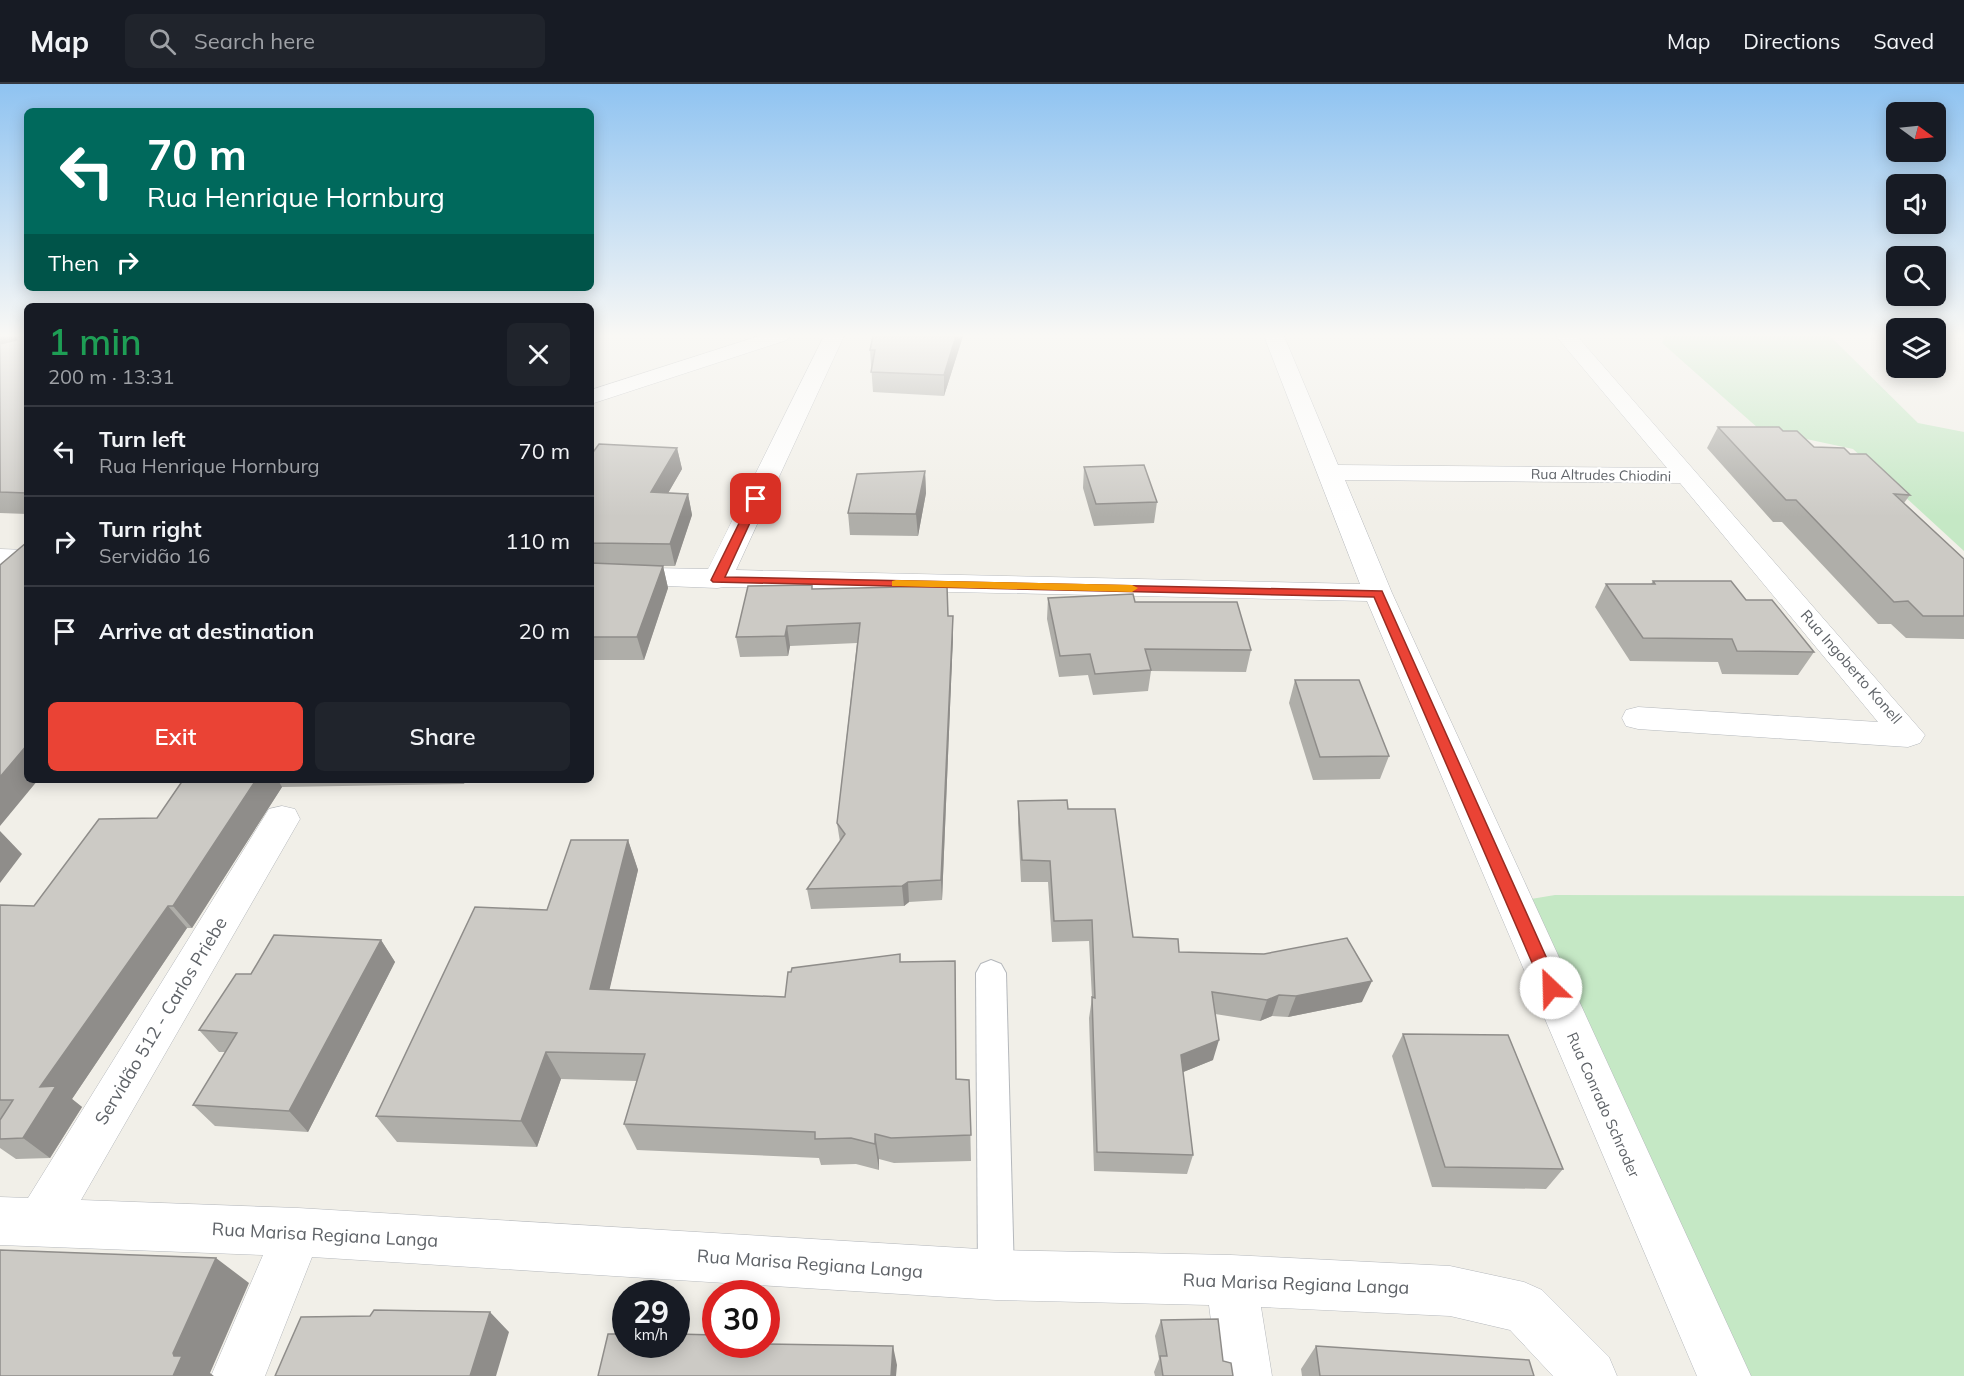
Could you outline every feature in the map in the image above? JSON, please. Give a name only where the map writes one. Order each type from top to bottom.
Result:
[{"type":"street","points":[[717,580],[805,396]]},
{"type":"street","name":"Rua Conrado Schroder","points":[[1298,396],[1378,594],[1724,1376]]},
{"type":"street","name":"Rua Altrudes Chiodini","points":[[1618,396],[1687,476]]},
{"type":"street","name":"Rua Altrudes Chiodini","points":[[1329,472],[1687,476]]},
{"type":"street","name":"Rua Ingoberto Konell","points":[[1638,718],[1908,735],[1687,476]]},
{"type":"street","points":[[0,557],[24,558]]},
{"type":"street","points":[[594,575],[717,580],[1378,594]]},
{"type":"street","name":"Servidão 512 - Carlos Priebe","points":[[20,1222],[282,819]]},
{"type":"street","name":"Rua Marisa Regiana Langa","points":[[20,1222],[298,1232],[996,1275],[1231,1280],[1450,1291],[1524,1308],[1590,1376]]},
{"type":"street","points":[[238,1376],[298,1232]]},
{"type":"street","points":[[1231,1280],[1245,1376]]},
{"type":"lane","points":[[991,973],[996,1275]]},
{"type":"green space","points":[[1722,396],[1891,396],[1918,423],[1964,432],[1964,551],[1853,449],[1759,429]]},
{"type":"green space","points":[[1555,895],[1964,896],[1964,1376],[1741,1376],[1525,900]]},
{"type":"building","points":[[0,396],[24,396],[24,493],[0,492]]},
{"type":"building","points":[[1718,427],[1779,427],[1783,431],[1797,431],[1814,447],[1844,448],[1850,454],[1866,454],[1910,495],[1894,494],[1964,559],[1964,616],[1923,616],[1908,601],[1894,602],[1796,500],[1786,500]]},
{"type":"building","points":[[599,444],[677,448],[651,492],[688,494],[670,544],[594,543],[594,451]]},
{"type":"building","points":[[1144,465],[1157,502],[1096,504],[1084,467]]},
{"type":"building","points":[[925,471],[916,514],[848,513],[857,474]]},
{"type":"building","points":[[24,545],[24,749],[0,777],[0,565]]},
{"type":"building","points":[[594,563],[663,566],[637,637],[594,637]]},
{"type":"building","points":[[1653,581],[1731,581],[1746,600],[1772,600],[1814,652],[1737,651],[1732,639],[1643,638],[1606,584],[1655,584]]},
{"type":"building","points":[[812,585],[812,589],[947,586],[948,616],[953,616],[941,880],[908,882],[902,886],[807,889],[845,834],[837,823],[860,623],[787,626],[785,636],[736,637],[748,586]]},
{"type":"building","points":[[1133,594],[1135,602],[1237,602],[1251,650],[1145,649],[1151,670],[1095,674],[1090,654],[1060,656],[1048,598]]},
{"type":"building","points":[[1295,680],[1359,680],[1389,756],[1320,757]]},
{"type":"building","points":[[181,783],[254,783],[173,906],[168,906],[40,1087],[56,1086],[23,1138],[0,1139],[0,1120],[13,1100],[0,1100],[0,905],[34,906],[99,819],[157,818]]},
{"type":"building","points":[[1067,800],[1068,809],[1115,809],[1133,937],[1178,939],[1179,952],[1264,954],[1347,938],[1372,981],[1296,996],[1279,995],[1267,1000],[1212,992],[1219,1040],[1181,1055],[1193,1155],[1097,1152],[1092,920],[1054,921],[1050,861],[1022,860],[1018,801]]},
{"type":"building","points":[[571,840],[628,840],[590,989],[785,997],[788,972],[791,972],[792,968],[900,954],[900,962],[955,961],[956,1079],[969,1080],[971,1135],[891,1138],[875,1134],[875,1144],[851,1138],[815,1139],[815,1132],[624,1124],[645,1054],[546,1052],[521,1121],[376,1116],[475,907],[547,910]]},
{"type":"building","points":[[274,935],[381,940],[289,1111],[193,1105],[237,1033],[199,1030],[236,974],[251,974]]},
{"type":"building","points":[[1403,1034],[1508,1035],[1563,1169],[1445,1167]]},
{"type":"building","points":[[0,1250],[216,1258],[173,1353],[174,1356],[182,1356],[173,1376],[0,1376]]},
{"type":"building","points":[[374,1310],[490,1312],[470,1376],[275,1376],[301,1317],[370,1316]]},
{"type":"building","points":[[1218,1319],[1223,1361],[1231,1363],[1233,1376],[1163,1376],[1160,1356],[1167,1356],[1161,1320]]},
{"type":"building","points":[[608,1334],[612,1334],[612,1358],[690,1358],[690,1334],[702,1335],[702,1358],[780,1358],[780,1344],[893,1346],[891,1376],[598,1376]]},
{"type":"building","points":[[1316,1346],[1529,1360],[1534,1376],[1320,1376]]},
{"type":"slow traffic","points":[[896,584],[1132,588]]},
{"type":"route","points":[[756,499],[717,580],[1378,594],[1551,988]]}]
